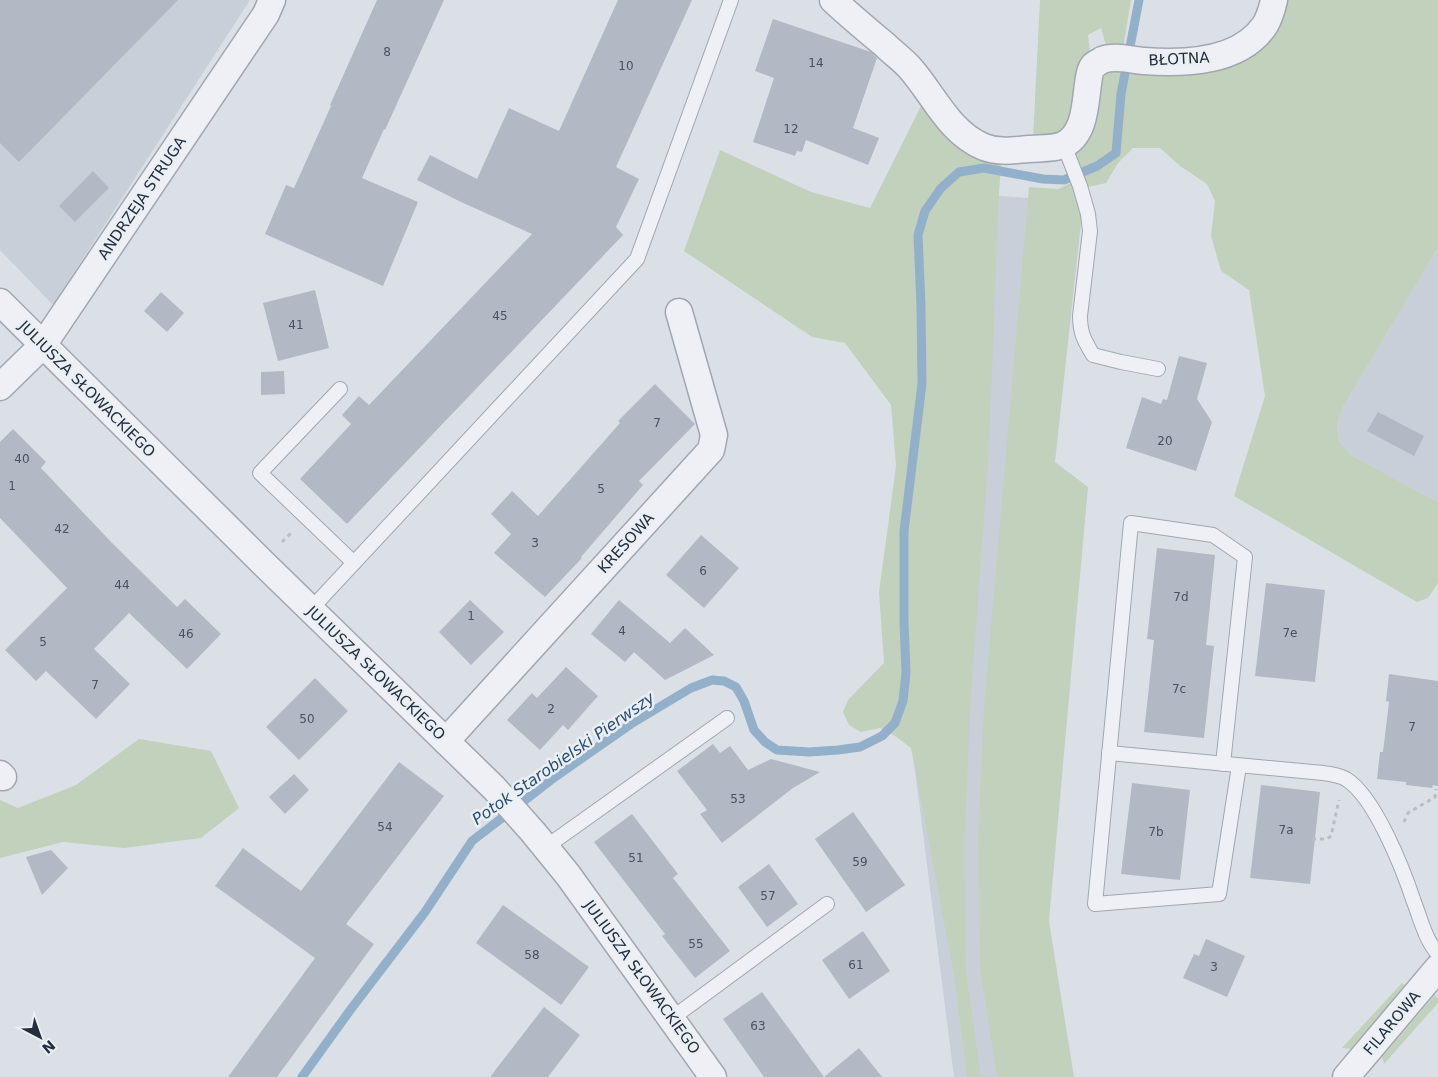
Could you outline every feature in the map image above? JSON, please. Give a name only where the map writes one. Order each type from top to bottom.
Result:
[{"type":"street","name":"ANDRZEJA STRUGA","points":[[0,387],[43,345],[266,14],[272,0]]},
{"type":"street","points":[[833,0],[909,66],[943,113],[968,138],[984,147],[999,151],[1050,148],[1067,153]]},
{"type":"street","name":"BŁOTNA","points":[[1067,153],[1084,117],[1089,73],[1093,66],[1109,58],[1146,61],[1200,61],[1221,56],[1236,50],[1258,34],[1270,16],[1274,0]]},
{"type":"street","name":"JULIUSZA SŁOWACKIEGO","points":[[0,302],[263,563],[494,788],[540,839],[568,875],[713,1077]]},
{"type":"street","name":"KRESOWA","points":[[446,741],[711,450],[714,435],[679,312]]},
{"type":"street","name":"FILAROWA","points":[[1346,1077],[1438,968]]},
{"type":"lane","points":[[311,609],[637,259],[732,0]]},
{"type":"lane","points":[[1067,153],[1080,186],[1088,214],[1090,231],[1080,316],[1080,330],[1083,338],[1093,355],[1158,369]]},
{"type":"lane","points":[[340,389],[260,473],[354,563]]},
{"type":"lane","points":[[1223,764],[1245,557],[1213,535],[1131,523],[1095,904],[1219,894],[1238,766]]},
{"type":"lane","points":[[540,839],[727,718]]},
{"type":"lane","points":[[1109,753],[1335,774],[1346,779],[1370,804],[1389,840],[1402,868],[1426,935],[1438,954]]},
{"type":"lane","points":[[672,1019],[827,904]]},
{"type":"path","points":[[263,563],[306,517]]},
{"type":"path","points":[[1389,840],[1398,833],[1408,813],[1435,797],[1436,790]]},
{"type":"path","points":[[1312,839],[1327,840],[1331,836],[1341,792]]},
{"type":"shaded area","points":[[0,0],[250,0],[53,305],[0,250]]},
{"type":"shaded area","points":[[963,193],[1066,201],[1028,1077],[954,1077],[914,763]]},
{"type":"shaded area","points":[[1438,248],[1438,502],[1351,455],[1339,441],[1337,424],[1343,407]]},
{"type":"green space","points":[[1040,0],[1131,0],[1123,49],[1107,49],[1101,28],[1088,35],[1090,52],[1082,59],[1070,128],[1060,135],[1033,139]]},
{"type":"green space","points":[[1279,0],[1438,0],[1438,248],[1343,407],[1337,424],[1339,441],[1351,455],[1438,502],[1438,583],[1428,598],[1417,602],[1234,496],[1265,396],[1249,290],[1221,271],[1211,236],[1215,201],[1207,184],[1180,166],[1160,148],[1133,148],[1118,163],[1106,183],[1088,187],[1075,153],[1089,134],[1099,86],[1105,75],[1115,68],[1208,69]]},
{"type":"green space","points":[[925,98],[1002,158],[999,191],[989,450],[970,710],[965,838],[966,972],[981,1077],[967,1077],[954,975],[911,748],[880,728],[861,732],[849,725],[843,712],[848,700],[884,663],[879,592],[896,466],[891,405],[845,343],[812,337],[684,251],[720,150],[811,192],[870,208]]},
{"type":"green space","points":[[1073,182],[1082,214],[1055,462],[1088,487],[1049,921],[1074,1077],[997,1077],[980,968],[978,837],[984,708],[1029,187],[1058,189]]},
{"type":"green space","points":[[139,739],[211,751],[239,808],[201,838],[124,848],[63,842],[0,858],[0,800],[18,808],[76,785]]},
{"type":"green space","points":[[1402,983],[1407,986],[1352,1049],[1342,1048]]},
{"type":"green space","points":[[1435,995],[1438,998],[1438,1003],[1384,1064],[1382,1057]]},
{"type":"building","points":[[0,0],[178,0],[19,162],[0,143]]},
{"type":"building","points":[[377,0],[444,0],[362,178],[418,202],[383,286],[265,234],[286,185],[294,188]]},
{"type":"building","points":[[618,0],[692,0],[616,167],[639,179],[616,227],[623,235],[347,524],[300,479],[351,424],[342,415],[359,396],[369,405],[532,234],[417,180],[430,155],[477,179],[509,108],[559,131]]},
{"type":"building","points":[[773,19],[871,52],[877,58],[853,128],[879,138],[868,165],[806,140],[802,152],[797,151],[795,156],[753,142],[774,78],[755,71]]},
{"type":"building","points":[[93,171],[109,188],[75,222],[59,206]]},
{"type":"building","points":[[315,290],[329,348],[278,361],[263,303]]},
{"type":"building","points":[[161,292],[184,313],[167,332],[144,311]]},
{"type":"building","points":[[1179,356],[1207,363],[1197,399],[1212,422],[1196,471],[1126,448],[1142,397],[1161,404],[1163,399],[1167,400]]},
{"type":"building","points":[[284,371],[285,394],[261,395],[261,372]]},
{"type":"building","points":[[655,384],[695,424],[639,481],[643,485],[582,558],[545,597],[494,553],[511,534],[491,514],[512,491],[538,516],[620,423],[618,421]]},
{"type":"building","points":[[1378,412],[1424,436],[1414,456],[1367,431]]},
{"type":"building","points":[[13,429],[46,462],[41,468],[112,543],[177,607],[185,599],[221,634],[187,669],[129,613],[94,649],[130,684],[96,719],[46,671],[36,681],[5,650],[67,588],[0,518],[0,442]]},
{"type":"building","points":[[701,535],[739,568],[704,608],[666,575]]},
{"type":"building","points":[[1157,548],[1215,555],[1206,645],[1214,646],[1204,738],[1144,732],[1154,640],[1147,639]]},
{"type":"building","points":[[1266,583],[1325,590],[1315,682],[1255,676]]},
{"type":"building","points":[[470,600],[504,632],[471,665],[439,632]]},
{"type":"building","points":[[619,600],[670,643],[685,628],[714,655],[665,680],[634,652],[625,662],[591,634]]},
{"type":"building","points":[[566,667],[598,696],[568,730],[563,725],[540,750],[507,720],[532,693],[537,698]]},
{"type":"building","points":[[1389,674],[1438,681],[1438,786],[1433,785],[1432,788],[1406,785],[1406,782],[1377,779],[1380,752],[1383,752],[1389,702],[1386,701]]},
{"type":"building","points":[[315,678],[348,711],[299,760],[266,727]]},
{"type":"building","points":[[713,744],[720,753],[730,746],[748,770],[771,759],[820,772],[793,788],[722,843],[700,814],[707,810],[677,771]]},
{"type":"building","points":[[399,762],[444,796],[346,924],[374,944],[277,1077],[228,1077],[315,958],[215,886],[243,848],[301,891]]},
{"type":"building","points":[[294,774],[309,790],[285,814],[269,797]]},
{"type":"building","points":[[1132,783],[1190,790],[1180,880],[1121,874]]},
{"type":"building","points":[[1261,785],[1320,792],[1310,884],[1250,878]]},
{"type":"building","points":[[853,812],[905,885],[866,912],[815,839]]},
{"type":"building","points":[[632,814],[678,874],[673,878],[730,951],[695,978],[662,936],[665,934],[594,842]]},
{"type":"building","points":[[51,850],[68,868],[42,895],[26,857]]},
{"type":"building","points":[[769,864],[798,904],[767,927],[738,887]]},
{"type":"building","points":[[503,905],[589,967],[561,1005],[476,943]]},
{"type":"building","points":[[863,931],[890,971],[849,999],[822,960]]},
{"type":"building","points":[[1206,939],[1245,956],[1227,997],[1183,978],[1194,954],[1199,956]]},
{"type":"building","points":[[762,992],[824,1077],[764,1077],[723,1019]]},
{"type":"building","points":[[544,1007],[580,1035],[548,1077],[490,1077]]},
{"type":"building","points":[[859,1048],[882,1077],[824,1077]]},
{"type":"waterway","name":"Potok Starobielski Pierwszy","points":[[302,1077],[425,912],[472,841],[555,777],[631,724],[691,688],[712,680],[724,681],[736,687],[744,701],[754,730],[765,742],[777,750],[809,752],[860,747],[882,736],[895,723],[903,701],[906,673],[904,531],[922,384],[918,235],[925,211],[941,188],[959,172],[984,168],[1043,179],[1064,180],[1097,166],[1116,153],[1121,94],[1139,0]]}]
